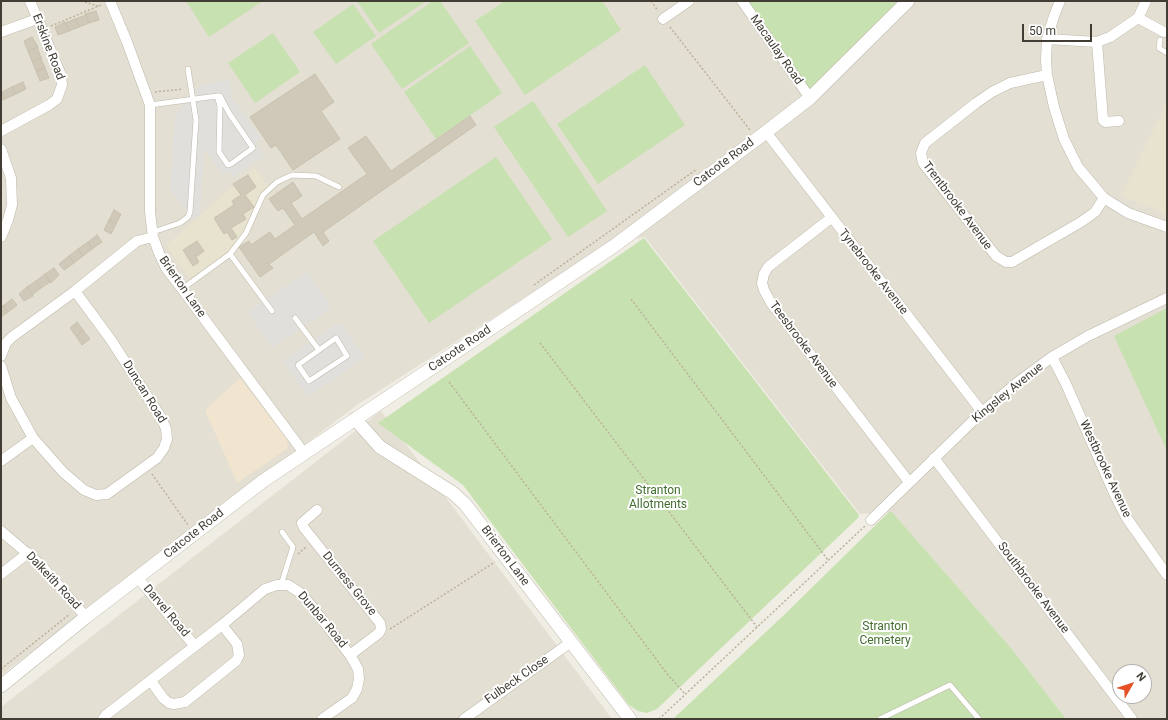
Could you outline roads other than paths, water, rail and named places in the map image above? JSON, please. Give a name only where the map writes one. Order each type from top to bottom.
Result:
[{"type":"street","name":"Erskine Road","points":[[1,131],[49,105],[60,93],[62,85],[61,75],[30,1]]},
{"type":"street","name":"Brierton Lane","points":[[110,1],[148,94],[150,106],[150,212],[153,235],[158,253],[166,268],[304,454]]},
{"type":"street","points":[[663,19],[689,1]]},
{"type":"street","name":"Macaulay Road","points":[[742,1],[810,98]]},
{"type":"street","name":"Catcote Road","points":[[1,686],[86,617],[194,533],[263,482],[614,246],[766,132],[810,98],[908,1]]},
{"type":"street","points":[[1060,1],[1047,39],[1047,75],[1054,107],[1064,139],[1078,166],[1104,198],[1128,213],[1167,227]]},
{"type":"street","points":[[1047,39],[1097,42],[1120,32],[1138,18],[1146,1]]},
{"type":"street","points":[[1138,18],[1164,32]]},
{"type":"street","points":[[1,32],[37,19]]},
{"type":"street","points":[[1097,42],[1103,120],[1105,122],[1119,121]]},
{"type":"street","name":"Trentbrooke Avenue","points":[[1047,75],[1010,83],[976,103],[925,142],[921,153],[923,163],[996,256],[1006,262],[1012,262],[1081,222],[1095,212],[1104,198]]},
{"type":"street","name":"Tynebrooke Avenue","points":[[766,132],[982,412]]},
{"type":"street","points":[[1,149],[11,178],[12,197],[8,220],[1,237]]},
{"type":"street","name":"Teesbrooke Avenue","points":[[831,218],[768,267],[763,278],[764,290],[771,303],[908,482]]},
{"type":"street","points":[[1,356],[6,344],[12,336],[75,291],[137,241],[153,235]]},
{"type":"street","name":"Duncan Road","points":[[1,366],[11,398],[33,438],[63,472],[84,490],[96,496],[107,494],[157,458],[164,448],[166,429],[144,390],[75,291]]},
{"type":"street","name":"Kingsley Avenue","points":[[870,522],[885,511],[908,482],[982,412],[1052,357],[1088,336],[1167,298]]},
{"type":"street","name":"Westbrooke Avenue","points":[[1052,357],[1066,384],[1126,517],[1167,575]]},
{"type":"street","name":"Brierton Lane","points":[[355,419],[380,447],[453,493],[472,511],[630,719]]},
{"type":"street","points":[[1,461],[33,438]]},
{"type":"street","name":"Southbrooke Avenue","points":[[934,458],[1132,719]]},
{"type":"street","name":"Durness Grove","points":[[316,510],[302,523],[304,528],[380,624],[381,629],[379,633],[350,655]]},
{"type":"street","name":"Dalkeith Road","points":[[1,531],[28,553],[86,617]]},
{"type":"street","points":[[1,574],[28,553]]},
{"type":"street","name":"Darvel Road","points":[[138,578],[194,645]]},
{"type":"street","points":[[103,719],[106,715],[151,681],[194,645],[222,625],[265,589],[281,585]]},
{"type":"street","name":"Dunbar Road","points":[[281,585],[295,588],[302,594],[350,655],[358,669],[359,680],[357,689],[348,701],[322,719]]},
{"type":"street","points":[[151,681],[169,702],[174,704],[185,702],[236,661],[239,655],[237,644],[222,625]]},
{"type":"street","name":"Fulbeck Close","points":[[464,719],[571,642]]},
{"type":"lane","points":[[1164,32],[1158,48],[1167,53]]},
{"type":"lane","points":[[153,235],[180,223],[188,217],[196,120],[188,69]]},
{"type":"lane","points":[[150,106],[217,96],[220,96],[229,113],[253,148],[228,165],[219,152],[220,106],[217,96]]},
{"type":"lane","points":[[182,289],[230,254],[246,233],[263,195],[277,182],[292,175],[316,176],[339,187]]},
{"type":"lane","points":[[230,254],[272,311]]},
{"type":"lane","points":[[295,318],[319,350]]},
{"type":"lane","points":[[336,338],[348,356],[309,381],[298,365],[319,350],[336,338]]},
{"type":"lane","points":[[281,585],[293,547],[282,532]]},
{"type":"lane","points":[[880,719],[950,685],[979,719]]},
{"type":"park label","name":"Stranton Allotments","points":[[658,498]]},
{"type":"park label","name":"Stranton Cemetery","points":[[885,634]]}]
